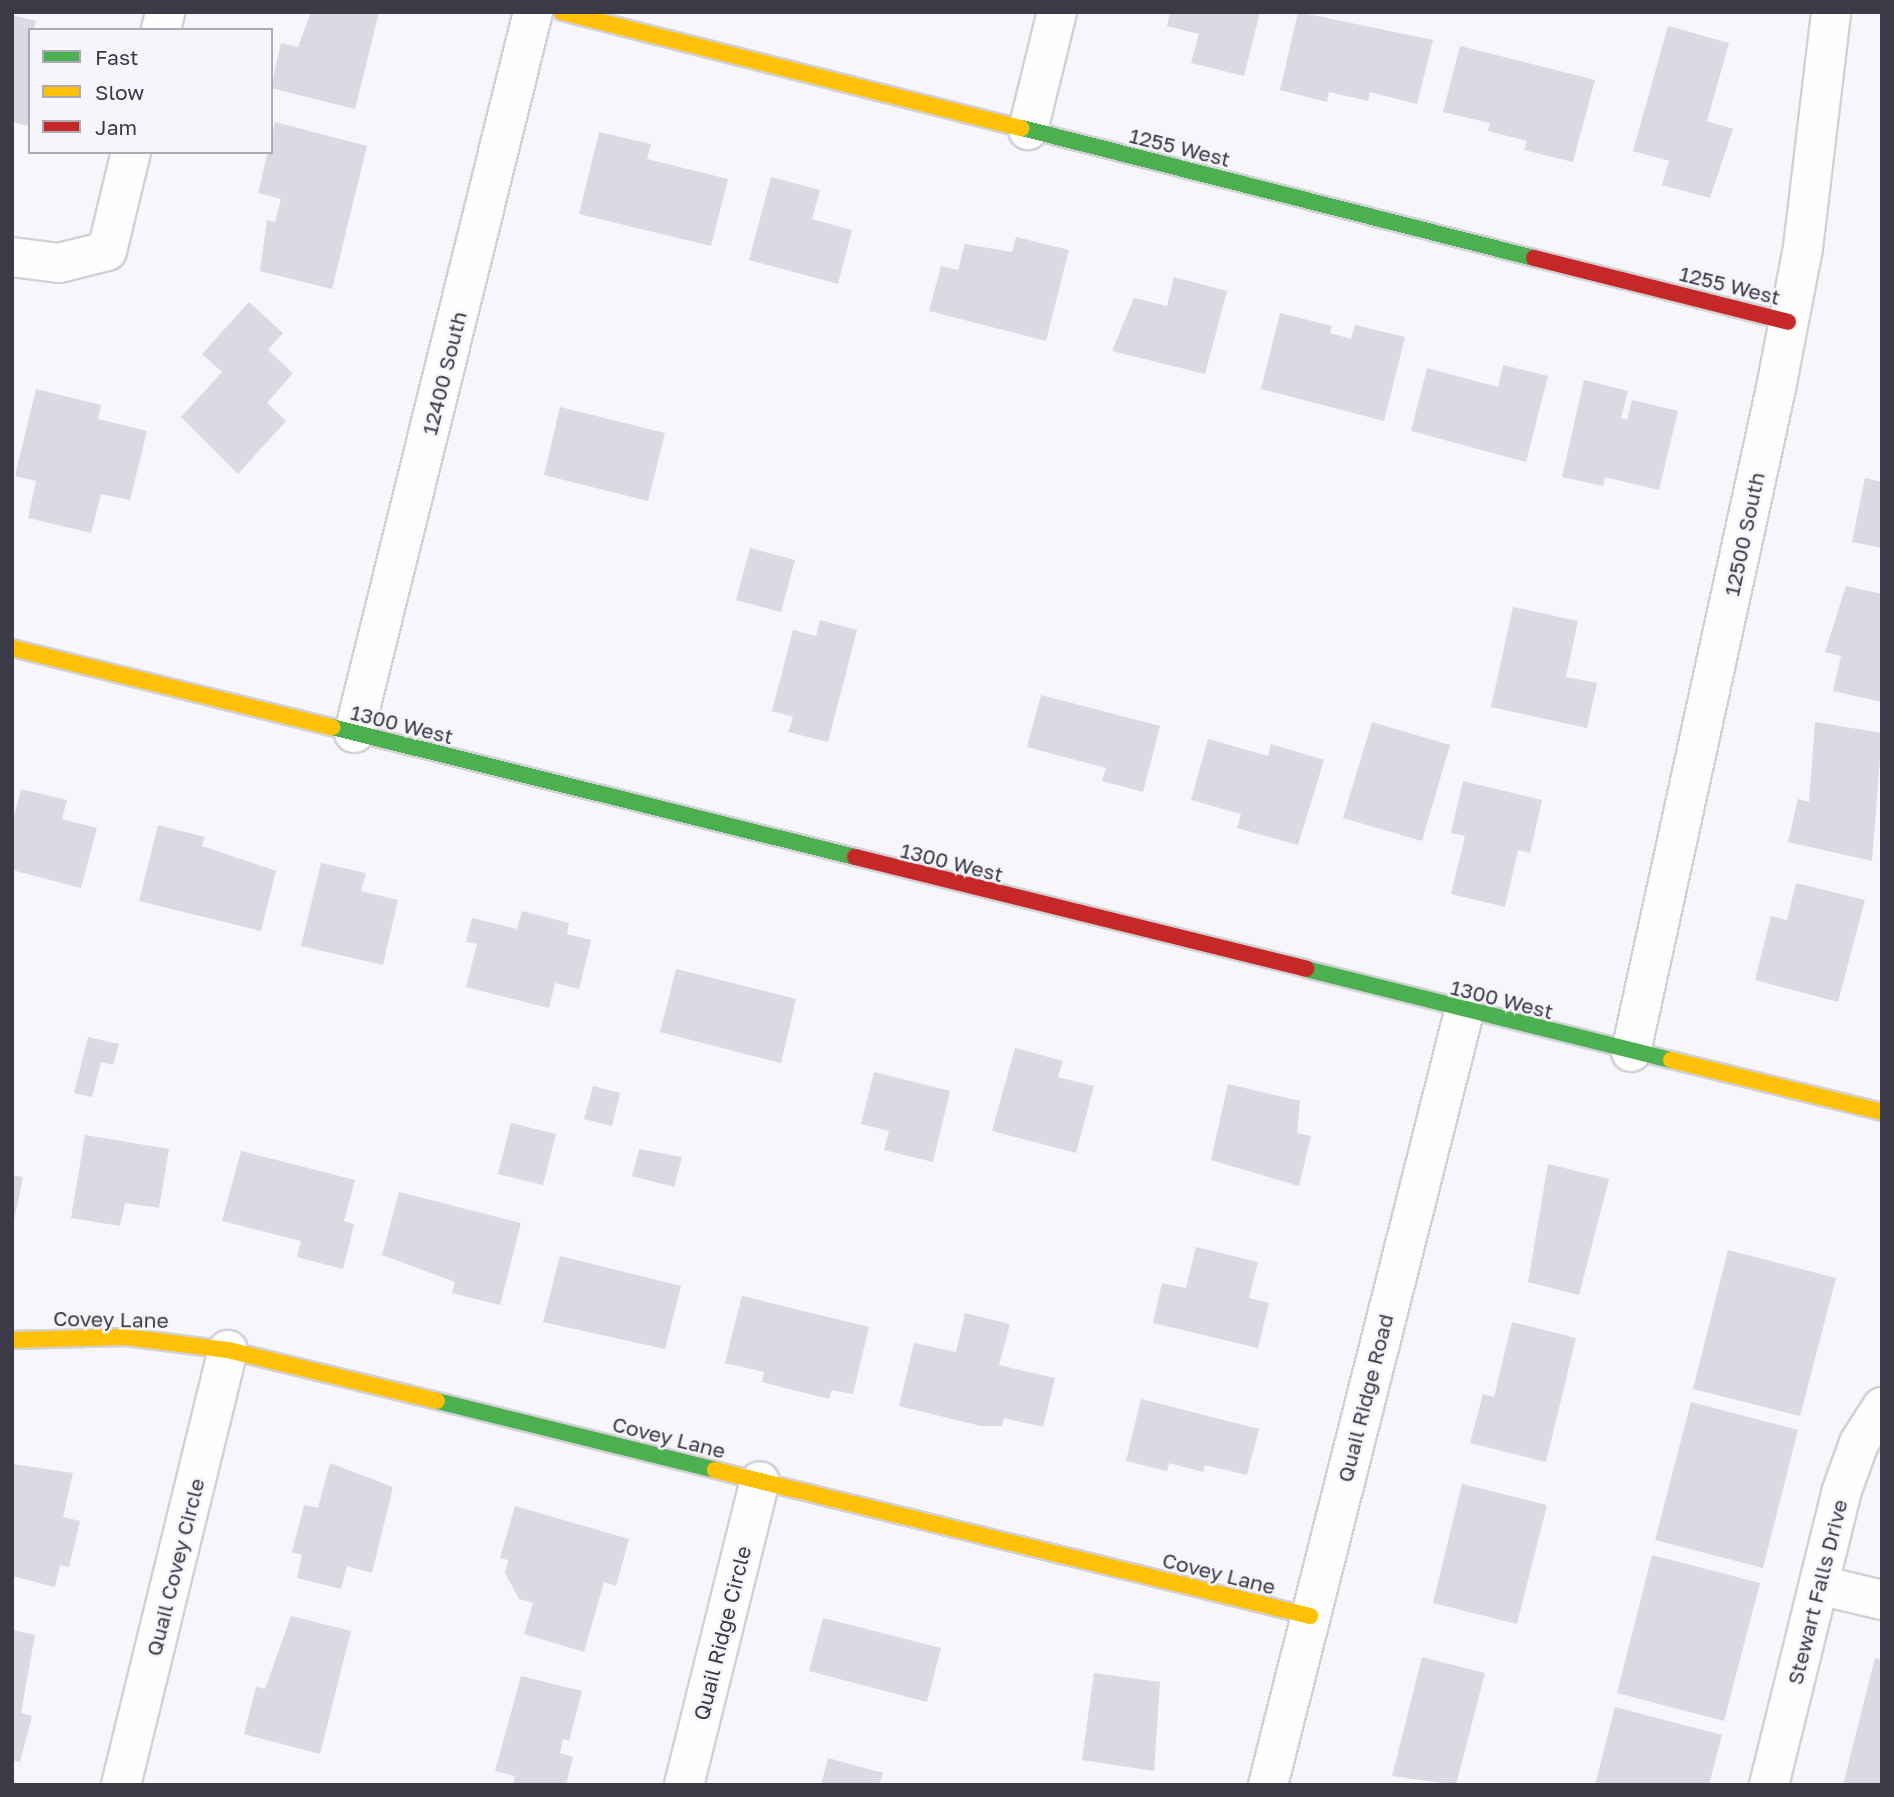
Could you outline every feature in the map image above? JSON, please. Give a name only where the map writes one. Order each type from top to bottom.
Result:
[{"type":"street","name":"12400 South","points":[[354,733],[533,12]]},
{"type":"street","name":"1255 West","points":[[562,12],[1788,322]]},
{"type":"street","points":[[1028,130],[1057,12]]},
{"type":"street","name":"12500 South","points":[[1631,1052],[1788,322],[1831,12]]},
{"type":"street","points":[[12,257],[59,264],[107,251],[131,154]]},
{"type":"street","name":"1300 West","points":[[12,648],[1464,1012],[1882,1112]]},
{"type":"street","name":"Quail Ridge Road","points":[[1268,1785],[1464,1012]]},
{"type":"street","name":"Covey Lane","points":[[12,1340],[126,1337],[228,1350],[1310,1616]]},
{"type":"street","name":"Quail Covey Circle","points":[[121,1785],[228,1350]]},
{"type":"street","name":"Stewart Falls Drive","points":[[1769,1785],[1849,1468],[1882,1407]]},
{"type":"street","name":"Quail Ridge Circle","points":[[684,1785],[760,1481]]},
{"type":"street","points":[[1819,1585],[1882,1600]]},
{"type":"building","points":[[311,12],[379,12],[355,109],[273,88],[281,43],[298,47]]},
{"type":"building","points":[[1170,12],[1260,12],[1244,76],[1191,63],[1199,34],[1167,26]]},
{"type":"building","points":[[1298,12],[1433,40],[1417,104],[1370,92],[1368,101],[1329,92],[1327,102],[1280,90]]},
{"type":"building","points":[[12,15],[36,21],[34,28],[28,28],[28,126],[12,122]]},
{"type":"building","points":[[1668,26],[1729,43],[1707,121],[1733,129],[1710,198],[1662,185],[1669,161],[1633,151]]},
{"type":"building","points":[[1460,46],[1595,80],[1573,162],[1524,150],[1527,141],[1488,131],[1490,123],[1443,112]]},
{"type":"building","points":[[275,122],[367,146],[332,289],[260,271],[267,220],[275,222],[281,199],[258,193],[267,154],[273,154]]},
{"type":"building","points":[[599,132],[651,144],[647,159],[728,179],[711,246],[579,214]]},
{"type":"building","points":[[771,177],[820,190],[812,219],[852,230],[838,284],[749,260]]},
{"type":"building","points":[[1016,237],[1069,250],[1046,341],[929,311],[941,266],[958,270],[965,244],[1012,252]]},
{"type":"building","points":[[1174,277],[1227,291],[1205,374],[1112,351],[1134,298],[1167,306]]},
{"type":"building","points":[[249,302],[283,333],[268,350],[293,373],[267,403],[286,421],[238,474],[181,417],[222,372],[202,354]]},
{"type":"building","points":[[1280,313],[1332,326],[1330,333],[1351,339],[1355,325],[1405,337],[1384,421],[1261,389]]},
{"type":"building","points":[[1503,365],[1548,376],[1526,462],[1411,431],[1427,368],[1498,387]]},
{"type":"building","points":[[1584,380],[1628,391],[1621,418],[1627,420],[1632,400],[1678,411],[1659,490],[1605,477],[1603,486],[1562,477]]},
{"type":"building","points":[[36,389],[101,405],[98,419],[147,431],[130,500],[101,494],[91,533],[28,518],[36,481],[15,476]]},
{"type":"building","points":[[560,407],[665,433],[648,501],[544,475]]},
{"type":"building","points":[[1865,478],[1882,482],[1882,548],[1852,542]]},
{"type":"building","points":[[750,548],[795,560],[781,612],[736,600]]},
{"type":"building","points":[[1846,586],[1882,594],[1882,702],[1833,691],[1841,656],[1825,652]]},
{"type":"building","points":[[1513,607],[1578,621],[1566,677],[1597,683],[1587,728],[1491,707]]},
{"type":"building","points":[[820,620],[857,630],[828,742],[788,732],[793,717],[772,711],[793,630],[816,636]]},
{"type":"building","points":[[1041,695],[1160,726],[1143,792],[1102,781],[1106,768],[1027,747]]},
{"type":"building","points":[[1372,722],[1450,745],[1422,841],[1343,818]]},
{"type":"building","points":[[1815,722],[1882,733],[1872,861],[1788,842],[1798,799],[1809,802]]},
{"type":"building","points":[[1208,739],[1268,756],[1271,744],[1324,760],[1298,845],[1237,828],[1241,814],[1191,800]]},
{"type":"building","points":[[1463,781],[1542,800],[1530,853],[1518,850],[1505,907],[1451,894],[1465,836],[1451,833]]},
{"type":"building","points":[[21,789],[67,800],[62,819],[97,828],[81,888],[12,870],[12,824]]},
{"type":"building","points":[[158,825],[205,837],[202,846],[276,871],[261,931],[139,901]]},
{"type":"building","points":[[321,863],[366,873],[361,891],[398,900],[383,965],[301,946]]},
{"type":"building","points":[[1796,883],[1865,900],[1838,1002],[1755,980],[1771,916],[1787,920]]},
{"type":"building","points":[[522,911],[569,923],[567,934],[591,940],[579,989],[555,983],[549,1008],[466,987],[477,944],[466,942],[472,918],[517,929]]},
{"type":"building","points":[[676,969],[796,999],[781,1063],[660,1032]]},
{"type":"building","points":[[88,1037],[119,1044],[113,1065],[101,1062],[92,1097],[74,1093]]},
{"type":"building","points":[[1015,1048],[1063,1061],[1058,1077],[1094,1086],[1076,1153],[992,1131]]},
{"type":"building","points":[[874,1072],[950,1091],[933,1162],[884,1150],[889,1131],[861,1124]]},
{"type":"building","points":[[1228,1084],[1300,1101],[1297,1133],[1311,1136],[1299,1186],[1211,1160]]},
{"type":"building","points":[[593,1086],[620,1093],[612,1126],[584,1119]]},
{"type":"building","points":[[511,1123],[556,1134],[543,1185],[498,1174]]},
{"type":"building","points":[[85,1135],[169,1149],[159,1208],[125,1203],[120,1226],[71,1218]]},
{"type":"building","points":[[639,1149],[682,1157],[674,1187],[632,1176]]},
{"type":"building","points":[[241,1151],[355,1180],[344,1221],[354,1224],[343,1269],[297,1257],[301,1241],[222,1221]]},
{"type":"building","points":[[1548,1164],[1609,1179],[1579,1295],[1528,1282]]},
{"type":"building","points":[[12,1175],[23,1177],[13,1225],[12,1225]]},
{"type":"building","points":[[399,1192],[521,1223],[500,1305],[452,1293],[455,1282],[382,1255]]},
{"type":"building","points":[[1196,1247],[1258,1262],[1249,1298],[1269,1303],[1258,1348],[1153,1323],[1162,1283],[1186,1288]]},
{"type":"building","points":[[1728,1250],[1836,1278],[1800,1416],[1693,1389]]},
{"type":"building","points":[[560,1256],[681,1286],[665,1349],[543,1322]]},
{"type":"building","points":[[742,1296],[869,1327],[853,1394],[832,1390],[829,1399],[762,1382],[764,1372],[725,1363]]},
{"type":"building","points":[[965,1313],[1010,1324],[999,1365],[1055,1378],[1043,1427],[1004,1418],[1002,1426],[981,1426],[899,1406],[914,1343],[956,1352]]},
{"type":"building","points":[[1512,1322],[1576,1338],[1546,1462],[1470,1443],[1483,1394],[1494,1397]]},
{"type":"building","points":[[1141,1399],[1259,1429],[1247,1475],[1205,1465],[1203,1472],[1169,1463],[1167,1471],[1126,1461]]},
{"type":"building","points":[[1691,1402],[1798,1430],[1763,1568],[1655,1540]]},
{"type":"building","points":[[330,1463],[393,1487],[372,1573],[347,1566],[341,1589],[297,1578],[302,1555],[292,1552],[304,1505],[318,1508]]},
{"type":"building","points":[[12,1464],[73,1473],[63,1517],[80,1521],[69,1567],[60,1565],[55,1587],[12,1576]]},
{"type":"building","points":[[1462,1484],[1547,1505],[1517,1624],[1433,1603]]},
{"type":"building","points":[[515,1506],[629,1539],[616,1586],[604,1582],[584,1652],[524,1634],[533,1603],[519,1599],[505,1573],[508,1560],[500,1558]]},
{"type":"building","points":[[1652,1555],[1760,1583],[1724,1721],[1617,1693]]},
{"type":"building","points":[[291,1616],[351,1631],[320,1754],[244,1734],[256,1687],[265,1689]]},
{"type":"building","points":[[823,1618],[941,1648],[927,1702],[809,1671]]},
{"type":"building","points":[[12,1630],[35,1635],[21,1713],[32,1716],[20,1762],[12,1760]]},
{"type":"building","points":[[1422,1657],[1485,1673],[1456,1785],[1392,1776]]},
{"type":"building","points":[[1875,1658],[1882,1660],[1882,1785],[1843,1785]]},
{"type":"building","points":[[1094,1673],[1160,1682],[1154,1771],[1082,1760]]},
{"type":"building","points":[[521,1676],[582,1691],[569,1741],[563,1739],[560,1753],[573,1757],[566,1785],[513,1785],[515,1776],[495,1771]]},
{"type":"building","points":[[1615,1707],[1722,1735],[1709,1785],[1595,1785]]},
{"type":"building","points":[[828,1758],[883,1773],[879,1785],[821,1785]]},
{"type":"traffic: fast","points":[[1022,128],[1534,258]]},
{"type":"traffic: fast","points":[[332,727],[855,857]]},
{"type":"traffic: fast","points":[[1306,969],[1671,1060]]},
{"type":"traffic: fast","points":[[437,1401],[715,1470]]},
{"type":"traffic: slow","points":[[562,12],[1022,128]]},
{"type":"traffic: slow","points":[[12,648],[332,727]]},
{"type":"traffic: slow","points":[[1671,1060],[1882,1112]]},
{"type":"traffic: slow","points":[[12,1340],[126,1337],[228,1350],[437,1401]]},
{"type":"traffic: slow","points":[[715,1470],[1310,1616]]},
{"type":"traffic: jam","points":[[1534,258],[1788,322]]},
{"type":"traffic: jam","points":[[855,857],[1306,969]]}]
